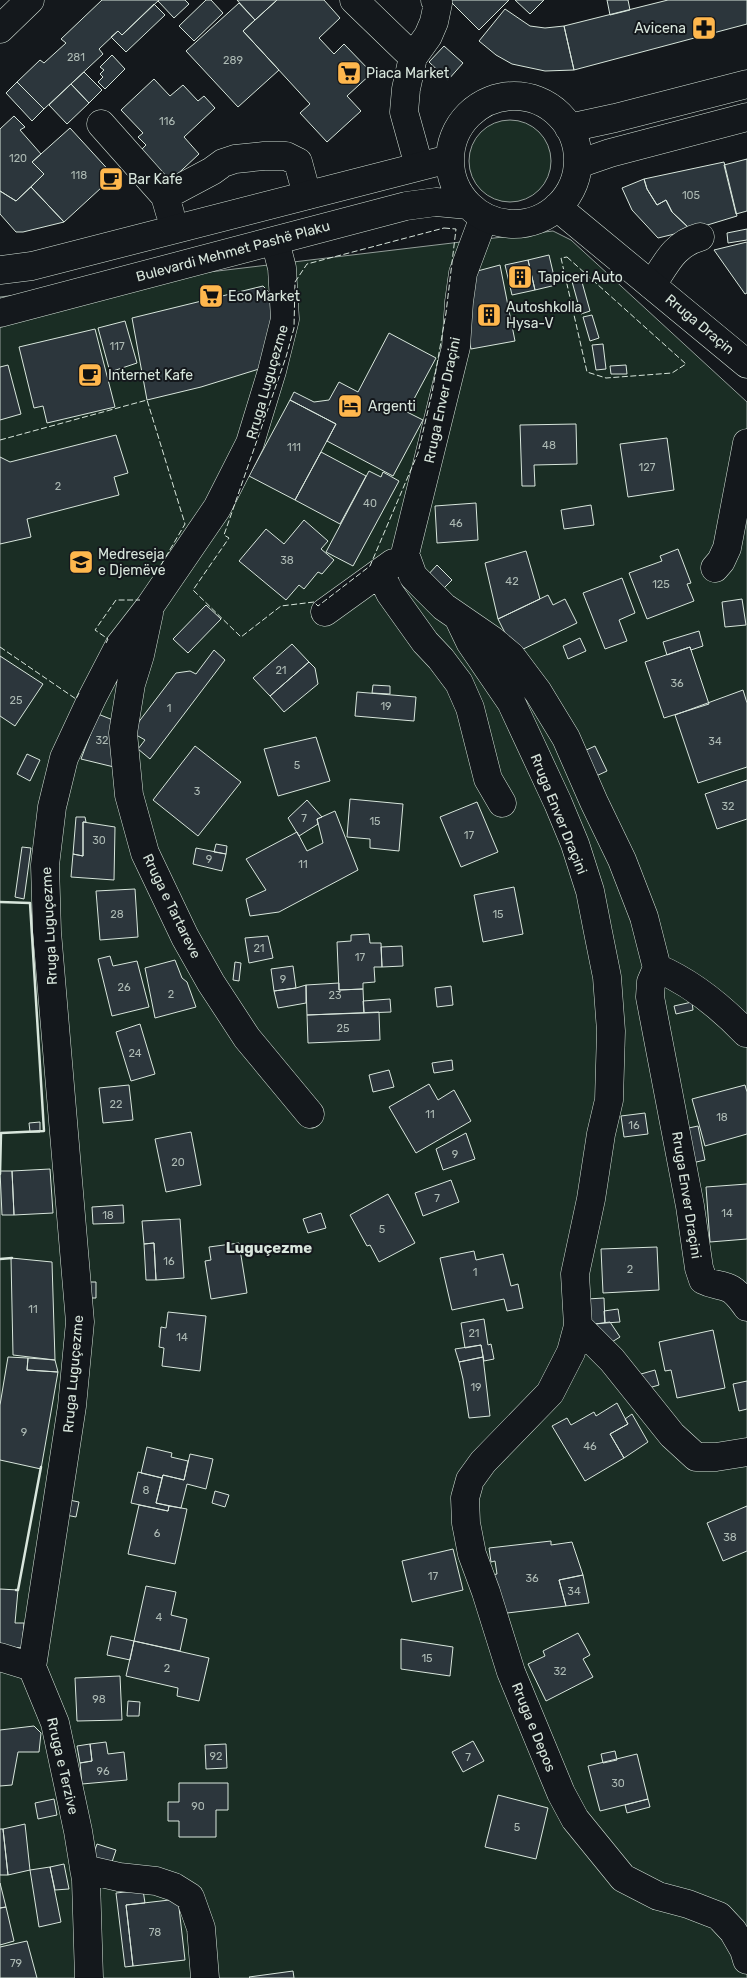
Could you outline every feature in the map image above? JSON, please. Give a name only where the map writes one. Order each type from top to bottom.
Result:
[{"type":"street","points":[[4,19],[30,0]]},
{"type":"street","points":[[354,0],[413,58]]},
{"type":"street","points":[[419,166],[404,112],[406,89],[413,58],[428,36],[434,22],[438,3],[435,0]]},
{"type":"street","points":[[569,128],[747,84]]},
{"type":"street","name":"Bulevardi Mehmet Pashë Plaku","points":[[0,313],[394,208],[424,202],[448,202],[476,211],[503,223],[523,223],[541,218],[557,207],[568,195],[575,180],[578,164],[574,139],[569,128],[556,112],[538,101],[518,96],[498,98],[478,106],[463,120],[453,139],[449,159],[452,176],[458,192],[476,211]]},
{"type":"street","points":[[578,164],[610,152],[747,117]]},
{"type":"street","points":[[101,124],[165,196],[174,230]]},
{"type":"street","points":[[165,196],[212,171],[223,163],[264,156],[286,156],[298,162],[307,196]]},
{"type":"street","points":[[0,270],[32,266],[449,159]]},
{"type":"street","name":"Rruga Draçin","points":[[557,207],[747,364]]},
{"type":"street","name":"Rruga Enver Draçini","points":[[476,211],[463,273],[456,347],[438,428],[405,554],[414,576],[424,588],[444,608],[492,640],[511,656],[538,692],[566,738],[629,875],[644,917],[657,968],[651,982],[650,997],[690,1206],[699,1268],[703,1280],[713,1286],[724,1286],[732,1289],[747,1307]]},
{"type":"street","name":"Rruga Draçin","points":[[652,285],[674,251],[686,240],[700,237]]},
{"type":"street","name":"Rruga Luguçezme","points":[[32,1666],[72,1406],[80,1322],[48,942],[45,865],[52,807],[64,758],[119,646],[150,606],[217,508],[250,443],[272,371],[285,319],[291,271],[275,241]]},
{"type":"street","points":[[714,568],[721,561],[727,548],[747,443]]},
{"type":"street","points":[[325,612],[405,554]]},
{"type":"street","points":[[380,572],[390,593],[424,642],[441,659],[459,683],[470,708],[488,779],[502,803]]},
{"type":"street","name":"Rruga e Tartareve","points":[[150,606],[140,655],[131,684],[123,733],[129,795],[145,853],[185,937],[212,983],[247,1038],[310,1114]]},
{"type":"street","name":"Rruga Enver Draçini","points":[[458,617],[470,642],[511,702],[558,803],[574,844],[590,891],[606,977],[610,1031],[609,1100],[601,1134],[591,1199],[576,1274],[578,1326],[571,1352],[550,1393],[512,1433]]},
{"type":"street","points":[[657,968],[674,975],[712,1001],[746,1033]]},
{"type":"street","points":[[578,1326],[612,1360],[672,1435],[696,1457],[716,1458],[747,1452]]},
{"type":"street","name":"Rruga e Depos","points":[[512,1433],[483,1462],[470,1480],[465,1498],[466,1523],[472,1554],[512,1672],[561,1793],[574,1819],[623,1878],[658,1896],[688,1904],[719,1916],[733,1931],[746,1950]]},
{"type":"street","points":[[0,1657],[32,1666]]},
{"type":"street","name":"Rruga e Terzive","points":[[32,1666],[55,1723],[84,1869],[89,1978]]},
{"type":"street","points":[[84,1869],[156,1881],[174,1887],[190,1897],[201,1928],[205,1978]]},
{"type":"green space","points":[[510,120],[526,123],[539,132],[548,145],[551,161],[548,177],[539,190],[526,199],[510,202],[494,199],[481,190],[472,177],[469,161],[472,145],[481,132],[494,123]]},
{"type":"green space","points":[[553,231],[571,240],[747,402],[747,1978],[0,1978],[0,297]]},
{"type":"building","points":[[102,0],[159,0],[122,35],[118,31],[99,49],[103,54],[44,109],[17,82],[40,60],[44,63],[66,43],[61,39]]},
{"type":"building","points":[[159,0],[185,0],[189,4],[174,18]]},
{"type":"building","points":[[206,0],[211,0],[223,13],[194,41],[179,26]]},
{"type":"building","points":[[237,0],[277,0],[255,20]]},
{"type":"building","points":[[277,0],[324,0],[340,18],[319,38],[334,54],[344,44],[372,73],[347,96],[361,111],[327,142],[300,113],[310,104],[243,31]]},
{"type":"building","points":[[449,0],[509,0],[479,30]]},
{"type":"building","points":[[515,0],[544,0],[530,14]]},
{"type":"building","points":[[607,0],[628,0],[630,10],[610,15]]},
{"type":"building","points":[[668,0],[747,0],[747,24],[574,70],[564,26]]},
{"type":"building","points":[[239,3],[255,20],[243,31],[279,70],[238,107],[186,51]]},
{"type":"building","points":[[154,4],[165,15],[126,52],[111,37],[118,31],[122,35]]},
{"type":"building","points":[[505,9],[530,26],[545,28],[564,26],[574,70],[545,71],[512,64],[496,55],[479,41]]},
{"type":"building","points":[[444,46],[463,63],[448,80],[429,62]]},
{"type":"building","points":[[112,55],[125,69],[105,89],[98,82],[103,77],[100,74],[104,70],[100,67]]},
{"type":"building","points":[[84,72],[102,90],[89,103],[71,84]]},
{"type":"building","points":[[154,79],[170,96],[183,85],[198,101],[204,96],[215,108],[184,137],[199,154],[168,183],[139,152],[146,145],[138,137],[143,133],[121,110]]},
{"type":"building","points":[[17,82],[44,109],[32,121],[6,93]]},
{"type":"building","points":[[71,84],[89,103],[67,124],[49,105]]},
{"type":"building","points":[[14,116],[25,127],[20,130],[41,154],[32,162],[44,174],[16,201],[0,191],[0,129]]},
{"type":"building","points":[[70,128],[114,176],[64,222],[31,187],[44,174],[32,162]]},
{"type":"building","points":[[747,159],[747,211],[736,214],[724,165]]},
{"type":"building","points":[[724,162],[737,216],[691,230],[672,212],[666,200],[657,205],[647,189],[644,179]]},
{"type":"building","points":[[644,179],[647,189],[657,205],[666,200],[672,212],[691,230],[658,238],[632,210],[622,188]]},
{"type":"building","points":[[31,187],[64,222],[16,232],[0,214],[0,191],[16,201]]},
{"type":"building","points":[[747,229],[747,240],[728,243],[727,233]]},
{"type":"building","points":[[747,242],[747,293],[745,294],[714,250]]},
{"type":"building","points":[[549,255],[556,285],[535,290],[528,260]]},
{"type":"building","name":"Tapiceri Auto","points":[[528,260],[535,290],[512,295],[505,265]]},
{"type":"building","name":"Autoshkolla Hysa-V","points":[[500,265],[515,341],[471,349],[466,325],[470,273]]},
{"type":"building","points":[[580,275],[590,311],[581,314],[571,278]]},
{"type":"building","points":[[263,286],[272,295],[272,317],[259,369],[201,387],[147,400],[132,318]]},
{"type":"building","points":[[592,315],[599,338],[590,341],[583,317]]},
{"type":"building","points":[[125,321],[137,363],[110,372],[98,328]]},
{"type":"building","points":[[95,329],[115,407],[47,423],[43,406],[34,408],[19,347]]},
{"type":"building","points":[[389,333],[436,358],[407,412],[423,420],[393,476],[327,441],[336,424],[290,400],[294,392],[314,402],[329,400],[339,382],[358,392]]},
{"type":"building","points":[[603,344],[606,369],[596,370],[592,345]]},
{"type":"building","points":[[8,365],[21,414],[0,420],[0,367]]},
{"type":"building","points":[[626,365],[627,374],[611,374],[610,366]]},
{"type":"building","points":[[290,400],[336,424],[295,500],[249,476]]},
{"type":"building","points":[[576,424],[577,464],[534,465],[535,486],[522,486],[520,425]]},
{"type":"building","points":[[116,435],[128,473],[114,477],[119,495],[27,519],[31,537],[0,544],[0,457],[10,462]]},
{"type":"building","points":[[667,438],[674,490],[628,497],[620,444]]},
{"type":"building","points":[[321,452],[366,476],[340,524],[295,500]]},
{"type":"building","points":[[369,471],[381,477],[383,472],[399,481],[353,566],[326,552]]},
{"type":"building","points":[[476,503],[478,540],[437,543],[435,506]]},
{"type":"building","points":[[591,505],[594,525],[564,529],[561,510]]},
{"type":"building","points":[[304,520],[328,541],[321,549],[334,560],[322,574],[318,572],[304,589],[299,585],[286,600],[239,561],[266,529],[284,544]]},
{"type":"building","points":[[678,549],[691,583],[687,584],[694,601],[647,619],[629,573],[662,561],[660,556]]},
{"type":"building","points":[[526,551],[540,599],[498,619],[485,563]]},
{"type":"building","points":[[437,565],[452,580],[441,591],[426,577]]},
{"type":"building","points":[[622,578],[635,613],[619,620],[627,641],[605,649],[583,593]]},
{"type":"building","points":[[548,595],[553,605],[565,599],[577,623],[515,653],[498,619]]},
{"type":"building","points":[[742,599],[746,625],[725,627],[722,602]]},
{"type":"building","points":[[206,605],[221,619],[188,653],[173,639]]},
{"type":"building","points":[[699,631],[703,646],[691,650],[690,647],[667,655],[663,642]]},
{"type":"building","points":[[580,638],[586,651],[568,659],[563,646]]},
{"type":"building","points":[[292,644],[309,662],[270,696],[253,678]]},
{"type":"building","points":[[690,647],[709,704],[664,718],[645,662]]},
{"type":"building","points":[[214,650],[225,660],[150,759],[138,749],[145,740],[131,732],[176,673],[190,671],[196,674]]},
{"type":"building","points":[[0,656],[43,684],[15,726],[0,716]]},
{"type":"building","points":[[309,662],[315,668],[318,684],[284,712],[270,696]]},
{"type":"building","points":[[373,685],[390,686],[390,694],[372,693]]},
{"type":"building","points":[[743,690],[747,703],[747,767],[698,783],[675,715]]},
{"type":"building","points":[[357,692],[416,697],[414,721],[355,716]]},
{"type":"building","points":[[98,714],[118,722],[114,767],[81,759]]},
{"type":"building","points":[[316,737],[330,781],[278,796],[264,749]]},
{"type":"building","points":[[195,746],[241,782],[198,836],[153,800]]},
{"type":"building","points":[[595,746],[607,771],[594,777],[582,752]]},
{"type":"building","points":[[27,754],[40,760],[30,781],[17,774]]},
{"type":"building","points":[[747,780],[747,819],[717,829],[705,794]]},
{"type":"building","points":[[350,799],[403,804],[399,851],[370,848],[370,839],[347,837]]},
{"type":"building","points":[[307,800],[322,817],[317,819],[318,824],[299,836],[288,818]]},
{"type":"building","points":[[477,802],[498,852],[461,867],[440,817]]},
{"type":"building","points":[[335,811],[358,870],[279,912],[250,916],[246,899],[266,890],[246,859],[297,832],[307,851],[323,843],[317,819]]},
{"type":"building","points":[[76,817],[85,817],[86,822],[83,822],[83,856],[73,854]]},
{"type":"building","points":[[83,822],[115,827],[114,880],[71,877],[73,854],[83,856]]},
{"type":"building","points":[[216,844],[227,846],[226,854],[214,852]]},
{"type":"building","points":[[22,847],[31,848],[24,899],[15,897]]},
{"type":"building","points":[[196,848],[226,854],[222,871],[193,864]]},
{"type":"building","points":[[514,887],[523,934],[483,942],[474,895]]},
{"type":"building","points":[[135,889],[138,937],[100,940],[96,891]]},
{"type":"building","points":[[369,934],[370,943],[381,943],[382,967],[374,967],[375,982],[363,983],[363,989],[339,990],[337,942],[351,941],[351,935]]},
{"type":"building","points":[[268,936],[273,958],[249,963],[245,938]]},
{"type":"building","points":[[402,946],[403,966],[382,967],[381,947]]},
{"type":"building","points":[[110,956],[113,966],[137,961],[149,1007],[112,1016],[98,959]]},
{"type":"building","points":[[175,960],[182,978],[187,982],[196,1007],[155,1018],[145,968]]},
{"type":"building","points":[[235,962],[241,963],[239,981],[233,980]]},
{"type":"building","points":[[293,966],[296,988],[274,991],[271,969]]},
{"type":"building","points":[[339,983],[339,990],[363,989],[364,1013],[307,1015],[306,985]]},
{"type":"building","points":[[306,985],[306,1003],[278,1008],[274,991]]},
{"type":"building","points":[[451,986],[453,1005],[437,1007],[435,988]]},
{"type":"building","points":[[390,999],[391,1012],[364,1013],[363,1001]]},
{"type":"building","points":[[692,1002],[693,1010],[676,1014],[674,1006]]},
{"type":"building","points":[[379,1012],[380,1040],[308,1043],[307,1015]]},
{"type":"building","points":[[140,1024],[155,1074],[131,1081],[116,1032]]},
{"type":"building","points":[[452,1060],[453,1070],[434,1073],[432,1063]]},
{"type":"building","points":[[389,1070],[394,1087],[373,1092],[369,1075]]},
{"type":"building","points":[[429,1084],[438,1100],[454,1090],[471,1121],[416,1153],[389,1107]]},
{"type":"building","points":[[129,1085],[133,1120],[103,1123],[99,1088]]},
{"type":"building","points":[[745,1085],[747,1092],[747,1134],[705,1146],[692,1099]]},
{"type":"building","points":[[645,1113],[648,1134],[624,1137],[621,1116]]},
{"type":"building","points":[[40,1122],[40,1132],[30,1132],[29,1123]]},
{"type":"building","points":[[698,1126],[705,1160],[692,1163],[684,1129]]},
{"type":"building","points":[[191,1132],[201,1185],[166,1192],[155,1139]]},
{"type":"building","points":[[466,1133],[475,1159],[443,1170],[436,1149]]},
{"type":"building","points":[[50,1169],[53,1213],[14,1215],[12,1171]]},
{"type":"building","points":[[0,1171],[12,1171],[14,1215],[2,1215]]},
{"type":"building","points":[[451,1180],[459,1202],[423,1216],[415,1193]]},
{"type":"building","points":[[747,1184],[747,1239],[710,1242],[706,1187]]},
{"type":"building","points":[[388,1194],[415,1243],[379,1262],[370,1245],[367,1246],[350,1215]]},
{"type":"building","points":[[123,1205],[124,1223],[93,1224],[92,1207]]},
{"type":"building","points":[[321,1213],[326,1228],[308,1233],[303,1219]]},
{"type":"building","points":[[180,1219],[184,1278],[156,1280],[154,1243],[144,1244],[142,1221]]},
{"type":"building","points":[[154,1243],[156,1280],[146,1280],[144,1244]]},
{"type":"building","points":[[239,1243],[247,1293],[211,1299],[205,1261],[211,1260],[209,1247]]},
{"type":"building","points":[[657,1247],[659,1290],[603,1293],[601,1249]]},
{"type":"building","points":[[474,1251],[476,1260],[503,1254],[511,1286],[518,1284],[523,1308],[507,1311],[504,1299],[452,1310],[440,1258]]},
{"type":"building","points":[[11,1258],[52,1262],[55,1360],[13,1355]]},
{"type":"building","points":[[89,1282],[96,1282],[96,1298],[88,1298]]},
{"type":"building","points":[[604,1298],[605,1323],[595,1324],[589,1319],[587,1299]]},
{"type":"building","points":[[618,1309],[620,1322],[605,1323],[604,1311]]},
{"type":"building","points":[[168,1312],[206,1316],[200,1371],[162,1366],[164,1348],[159,1347],[161,1327],[166,1328]]},
{"type":"building","points":[[484,1319],[488,1345],[491,1344],[494,1359],[484,1361],[481,1345],[465,1348],[461,1323]]},
{"type":"building","points":[[610,1322],[620,1337],[607,1345],[595,1324]]},
{"type":"building","points":[[713,1330],[725,1388],[677,1398],[671,1370],[665,1371],[659,1342]]},
{"type":"building","points":[[481,1345],[483,1357],[459,1362],[455,1349]]},
{"type":"building","points":[[8,1357],[28,1358],[27,1370],[58,1372],[41,1469],[0,1460],[0,1405]]},
{"type":"building","points":[[483,1357],[490,1416],[469,1418],[459,1362]]},
{"type":"building","points":[[28,1358],[55,1360],[58,1372],[27,1370]]},
{"type":"building","points":[[655,1370],[659,1385],[645,1389],[641,1374]]},
{"type":"building","points":[[747,1381],[747,1409],[739,1411],[733,1384]]},
{"type":"building","points":[[617,1403],[628,1424],[610,1434],[624,1458],[585,1481],[552,1426],[567,1418],[571,1425],[594,1412],[596,1416]]},
{"type":"building","points":[[632,1414],[648,1442],[624,1458],[610,1434],[628,1424],[625,1419]]},
{"type":"building","points":[[147,1447],[172,1453],[171,1457],[188,1461],[184,1480],[163,1475],[162,1478],[141,1473]]},
{"type":"building","points":[[190,1454],[213,1459],[206,1489],[187,1484],[181,1508],[156,1503],[163,1475],[184,1480]]},
{"type":"building","points":[[138,1472],[162,1478],[156,1503],[169,1506],[168,1511],[131,1503]]},
{"type":"building","points":[[215,1491],[229,1495],[225,1507],[212,1503]]},
{"type":"building","points":[[69,1500],[79,1502],[76,1517],[66,1515]]},
{"type":"building","points":[[139,1505],[168,1511],[169,1506],[187,1509],[175,1564],[128,1554]]},
{"type":"building","points":[[747,1506],[747,1551],[723,1561],[707,1523]]},
{"type":"building","points":[[551,1541],[551,1545],[572,1542],[583,1575],[559,1580],[566,1606],[499,1614],[492,1575],[497,1574],[495,1561],[491,1562],[489,1548]]},
{"type":"building","points":[[453,1549],[463,1590],[412,1602],[402,1561]]},
{"type":"building","points":[[583,1575],[589,1603],[566,1606],[559,1580]]},
{"type":"building","points":[[146,1586],[176,1592],[171,1615],[187,1619],[180,1651],[134,1641]]},
{"type":"building","points":[[0,1589],[18,1590],[15,1623],[24,1623],[22,1648],[0,1646]]},
{"type":"building","points":[[578,1633],[590,1655],[583,1659],[593,1677],[546,1701],[528,1664],[545,1656],[543,1651]]},
{"type":"building","points":[[111,1636],[134,1641],[130,1660],[107,1655]]},
{"type":"building","points":[[401,1639],[453,1647],[450,1676],[401,1669]]},
{"type":"building","points":[[134,1641],[209,1658],[199,1701],[177,1696],[178,1688],[126,1676]]},
{"type":"building","points":[[120,1676],[122,1720],[77,1721],[75,1678]]},
{"type":"building","points":[[128,1701],[140,1702],[139,1716],[127,1716]]},
{"type":"building","points":[[34,1726],[41,1733],[39,1752],[18,1752],[12,1785],[0,1786],[0,1730]]},
{"type":"building","points":[[473,1741],[484,1761],[463,1772],[452,1752]]},
{"type":"building","points":[[106,1742],[108,1754],[124,1752],[127,1780],[82,1784],[80,1763],[92,1761],[90,1744]]},
{"type":"building","points":[[90,1744],[92,1761],[80,1763],[77,1746]]},
{"type":"building","points":[[226,1744],[227,1768],[206,1769],[205,1745]]},
{"type":"building","points":[[615,1751],[617,1760],[603,1763],[601,1754]]},
{"type":"building","points":[[637,1754],[648,1799],[600,1811],[588,1766]]},
{"type":"building","points":[[179,1783],[228,1783],[228,1810],[216,1810],[216,1837],[179,1837],[179,1821],[168,1821],[168,1802],[179,1802]]},
{"type":"building","points":[[498,1795],[548,1808],[536,1859],[485,1847]]},
{"type":"building","points":[[54,1799],[57,1815],[38,1819],[35,1803]]},
{"type":"building","points":[[648,1799],[650,1807],[627,1813],[625,1805]]},
{"type":"building","points":[[25,1824],[30,1870],[8,1875],[3,1829]]},
{"type":"building","points":[[0,1829],[3,1829],[8,1875],[0,1875]]},
{"type":"building","points":[[97,1844],[116,1850],[110,1868],[91,1861]]},
{"type":"building","points":[[64,1864],[69,1889],[55,1890],[50,1867]]},
{"type":"building","points":[[50,1867],[61,1922],[39,1927],[30,1870]]},
{"type":"building","points":[[0,1883],[6,1907],[0,1908]]},
{"type":"building","points":[[143,1890],[145,1903],[126,1905],[133,1966],[125,1967],[116,1893]]},
{"type":"building","points":[[178,1899],[185,1960],[133,1966],[126,1905]]},
{"type":"building","points":[[6,1907],[14,1941],[0,1945],[0,1908]]},
{"type":"building","points":[[27,1941],[37,1978],[0,1978],[0,1947]]},
{"type":"building","points":[[293,1971],[294,1978],[249,1977]]},
{"type":"fence","points":[[444,228],[456,229],[446,313],[432,393],[418,453],[370,566],[318,606],[314,602],[281,606],[241,637],[193,590],[229,538],[224,535],[286,357],[294,328],[295,282],[307,264],[444,228]]},
{"type":"fence","points":[[567,257],[686,364],[672,373],[606,378],[587,372],[561,258],[567,257]]},
{"type":"fence","points":[[0,440],[147,400],[185,524],[154,577]]},
{"type":"fence","points":[[106,643],[108,639],[95,630],[116,600],[140,600]]},
{"type":"fence","points":[[0,647],[76,699],[79,693]]},
{"type":"wall","points":[[0,902],[30,903],[44,1131],[1,1133],[0,1174]]},
{"type":"wall","points":[[0,1259],[12,1258]]},
{"type":"wall","points":[[16,1590],[18,1590],[41,1467]]},
{"type":"place","name":"Avicena","points":[[704,28]]},
{"type":"place","name":"Piaca Market","points":[[349,73]]},
{"type":"place","name":"Bar Kafe","points":[[111,179]]},
{"type":"place","name":"Tapiceri Auto","points":[[520,277]]},
{"type":"place","name":"Eco Market","points":[[211,296]]},
{"type":"place","name":"Autoshkolla Hysa-V","points":[[489,315]]},
{"type":"place","name":"Internet Kafe","points":[[90,375]]},
{"type":"place","name":"Argenti","points":[[350,406]]},
{"type":"place","name":"Medreseja e Djemëve","points":[[81,562]]},
{"type":"district","name":"Luguçezme","points":[[269,1248]]}]
